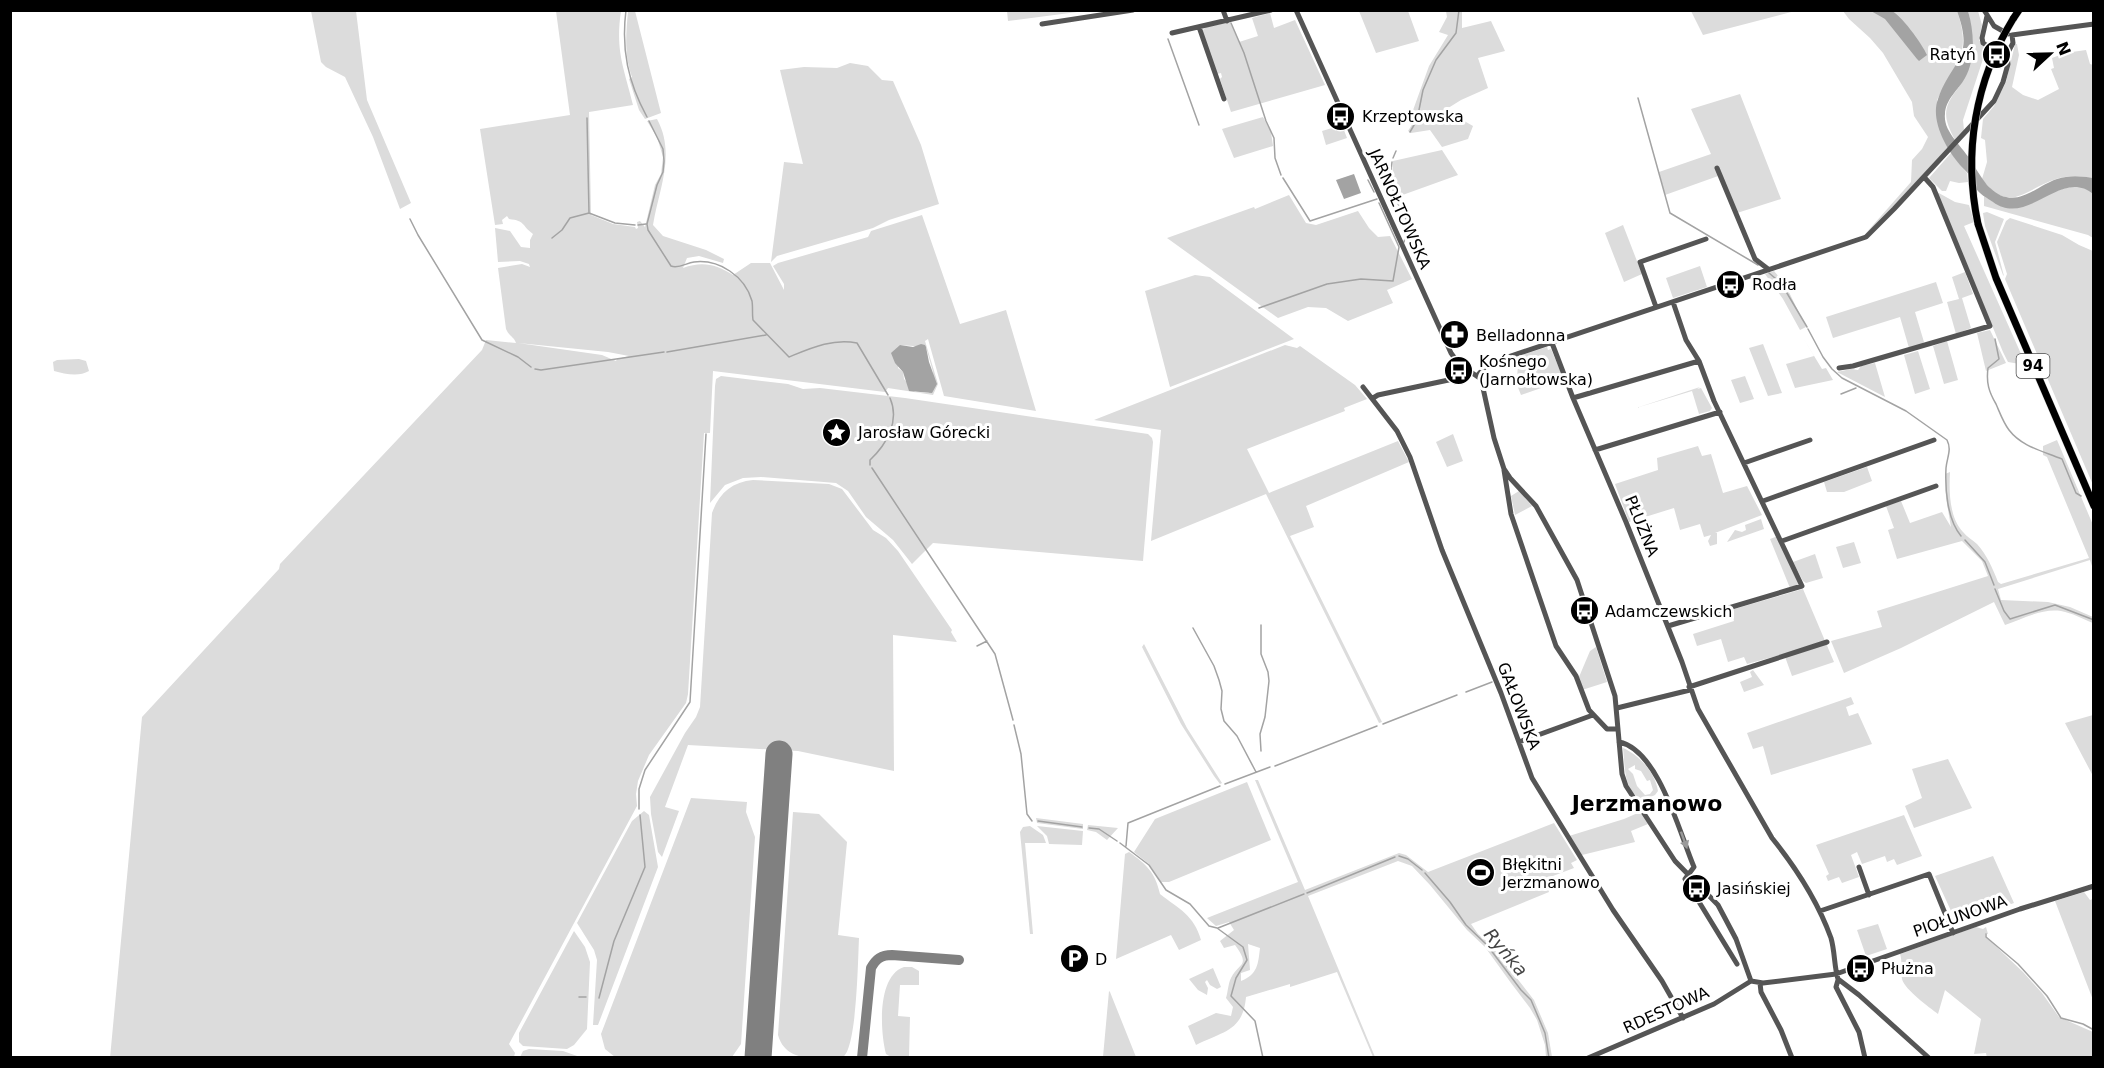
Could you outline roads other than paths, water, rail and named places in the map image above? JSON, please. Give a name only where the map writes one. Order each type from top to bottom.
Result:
[{"type":"main road","name":"94","points":[[2019,10],[1989,68],[1976,114],[1971,174],[1978,224],[1996,278],[2094,507]]},
{"type":"street","points":[[1042,24],[1133,10]]},
{"type":"street","points":[[1223,10],[1227,21]]},
{"type":"street","points":[[1172,33],[1272,10]]},
{"type":"street","name":"JARNOŁTOWSKA","points":[[1296,10],[1451,352],[1456,362],[1477,376]]},
{"type":"street","points":[[1986,13],[1994,26],[2012,35],[2094,24]]},
{"type":"street","points":[[1986,13],[1982,38],[1986,46],[2007,54]]},
{"type":"street","points":[[1985,29],[1994,26]]},
{"type":"street","points":[[1199,27],[1224,99]]},
{"type":"street","points":[[1618,729],[1607,729],[1593,715],[1575,676],[1556,646],[1511,514],[1504,469],[1494,438],[1483,383],[1477,376],[1491,362],[1868,236],[1994,101],[2008,64],[2007,54],[2013,43],[2012,35]]},
{"type":"street","points":[[1717,168],[1755,260],[1768,270]]},
{"type":"street","points":[[1839,368],[1990,326],[1933,187],[1924,177]]},
{"type":"street","points":[[1656,307],[1640,262],[1706,239]]},
{"type":"street","points":[[1668,626],[1802,586],[1720,412],[1699,361],[1686,339],[1673,302]]},
{"type":"street","name":"PŁUŻNA","points":[[1552,342],[1704,720],[1772,838],[1786,855],[1820,911],[1834,951],[1836,988],[1859,1032],[1865,1058]]},
{"type":"street","points":[[1573,398],[1699,361]]},
{"type":"street","points":[[1373,398],[1458,378],[1466,370]]},
{"type":"street","name":"GAŁOWSKA","points":[[1363,387],[1397,431],[1410,457],[1442,550],[1536,785],[1620,920],[1662,981],[1683,1018]]},
{"type":"street","points":[[1595,450],[1720,412]]},
{"type":"street","points":[[1744,463],[1810,440]]},
{"type":"street","points":[[1763,501],[1935,441]]},
{"type":"street","points":[[1504,469],[1536,506],[1576,576],[1610,677],[1617,708],[1622,774],[1629,792],[1675,861],[1718,905],[1736,939],[1751,981]]},
{"type":"street","points":[[1509,493],[1517,485]]},
{"type":"street","points":[[1782,541],[1936,486]]},
{"type":"street","points":[[1617,708],[1690,688],[1827,642]]},
{"type":"street","points":[[1519,742],[1593,715]]},
{"type":"street","points":[[1619,742],[1639,753],[1656,775],[1688,847],[1694,867],[1685,879],[1720,940],[1737,964]]},
{"type":"street","points":[[1859,867],[1869,895]]},
{"type":"street","points":[[1820,911],[1929,874],[1953,933]]},
{"type":"street","name":"PIOŁUNOWA","points":[[1751,981],[1760,983],[1837,977],[1953,933],[2094,886]]},
{"type":"street","points":[[1725,945],[1736,939]]},
{"type":"street","points":[[1837,977],[1929,1058]]},
{"type":"street","name":"RDESTOWA","points":[[1588,1058],[1720,1001],[1751,981]]},
{"type":"street","points":[[1760,983],[1761,992],[1781,1030],[1792,1058]]},
{"type":"waterway","points":[[626,10],[625,52],[635,91],[647,117]]},
{"type":"waterway","points":[[1410,132],[1417,120],[1423,90],[1436,60],[1456,33],[1459,10]]},
{"type":"waterway","points":[[1231,23],[1274,138],[1275,158],[1281,175]]},
{"type":"waterway","points":[[1168,39],[1199,125]]},
{"type":"waterway","points":[[1638,98],[1670,213],[1758,265]]},
{"type":"waterway","points":[[587,118],[589,213]]},
{"type":"waterway","points":[[649,121],[663,149],[664,161],[663,172],[657,185],[647,224],[648,230],[671,266],[703,262],[713,263],[730,271],[749,292],[753,320],[789,357],[831,343],[857,343],[888,395]]},
{"type":"waterway","points":[[1393,158],[1396,151]]},
{"type":"waterway","points":[[1392,162],[1390,178],[1396,200],[1409,225],[1404,242]]},
{"type":"waterway","points":[[1283,178],[1310,221],[1377,199]]},
{"type":"waterway","points":[[1368,180],[1374,192]]},
{"type":"waterway","points":[[1259,308],[1327,284],[1361,279],[1393,281],[1399,247],[1379,203]]},
{"type":"waterway","points":[[552,238],[562,230],[570,218],[589,213],[615,223],[635,225]]},
{"type":"waterway","points":[[410,219],[482,340],[518,357],[531,367]]},
{"type":"waterway","points":[[638,225],[646,224]]},
{"type":"waterway","points":[[1769,273],[1781,283],[1807,327]]},
{"type":"waterway","points":[[1808,329],[1823,357],[1842,378],[1906,411],[1947,440],[1949,450],[1946,468],[1948,504],[1956,529],[1961,536]]},
{"type":"waterway","points":[[667,352],[766,335]]},
{"type":"waterway","points":[[1995,339],[1999,359],[1988,368],[1988,383],[2005,424],[2014,436],[2026,445],[2062,459],[2076,493],[2081,496]]},
{"type":"waterway","points":[[535,369],[664,352]]},
{"type":"waterway","points":[[1841,394],[1856,388]]},
{"type":"waterway","points":[[870,465],[870,460],[882,447],[893,424],[893,407],[890,398]]},
{"type":"waterway","points":[[639,809],[639,789],[645,770],[690,702],[706,434]]},
{"type":"waterway","points":[[872,468],[995,654],[1013,720]]},
{"type":"waterway","points":[[1965,540],[1985,562],[1994,585]]},
{"type":"waterway","points":[[1995,589],[2010,619],[2055,605],[2094,620]]},
{"type":"waterway","points":[[1261,625],[1261,654],[1269,681],[1265,717],[1260,734],[1261,751]]},
{"type":"waterway","points":[[1193,628],[1219,680],[1224,721],[1237,736],[1256,772]]},
{"type":"waterway","points":[[977,646],[987,641]]},
{"type":"waterway","points":[[1466,692],[1492,682]]},
{"type":"waterway","points":[[1383,724],[1457,695]]},
{"type":"waterway","points":[[1014,725],[1021,754],[1027,814],[1032,821]]},
{"type":"waterway","points":[[1275,766],[1377,726]]},
{"type":"waterway","points":[[1225,784],[1270,767]]},
{"type":"waterway","points":[[1126,846],[1128,823],[1220,786]]},
{"type":"waterway","points":[[599,998],[614,941],[645,867],[640,815]]},
{"type":"waterway","points":[[1038,821],[1082,827]]},
{"type":"waterway","points":[[1089,828],[1099,829],[1117,841]]},
{"type":"waterway","points":[[1120,843],[1149,865],[1166,890],[1190,904],[1209,926],[1217,928],[1243,947],[1247,960],[1236,978],[1231,996],[1255,1021],[1263,1058]]},
{"type":"waterway","name":"Ryńka","points":[[1399,856],[1408,859],[1422,870]]},
{"type":"waterway","name":"Ryńka","points":[[1307,893],[1395,857]]},
{"type":"waterway","name":"Ryńka","points":[[1425,873],[1466,925],[1487,945],[1531,1000],[1545,1033],[1549,1058]]},
{"type":"waterway","name":"Ryńka","points":[[1218,928],[1304,894]]},
{"type":"waterway","points":[[1986,934],[1986,937],[2018,964],[2047,996],[2061,1018],[2083,1024],[2094,1030]]},
{"type":"waterway","points":[[579,997],[586,997]]},
{"type":"place","name":"Ratyń","points":[[1997,54]]},
{"type":"place","name":"Krzeptowska","points":[[1341,116]]},
{"type":"place","name":"Rodła","points":[[1731,284]]},
{"type":"place","name":"Belladonna","points":[[1455,335]]},
{"type":"place","name":"Kośnego (Jarnołtowska)","points":[[1458,370]]},
{"type":"place","name":"Jarosław Górecki","points":[[837,432]]},
{"type":"place","name":"Adamczewskich","points":[[1584,611]]},
{"type":"place","name":"Błękitni Jerzmanowo","points":[[1481,873]]},
{"type":"place","name":"Jasińskiej","points":[[1696,888]]},
{"type":"place","name":"D","points":[[1074,959]]},
{"type":"place","name":"Płużna","points":[[1860,968]]},
{"type":"district","name":"Jerzmanowo","points":[[1647,803]]}]
